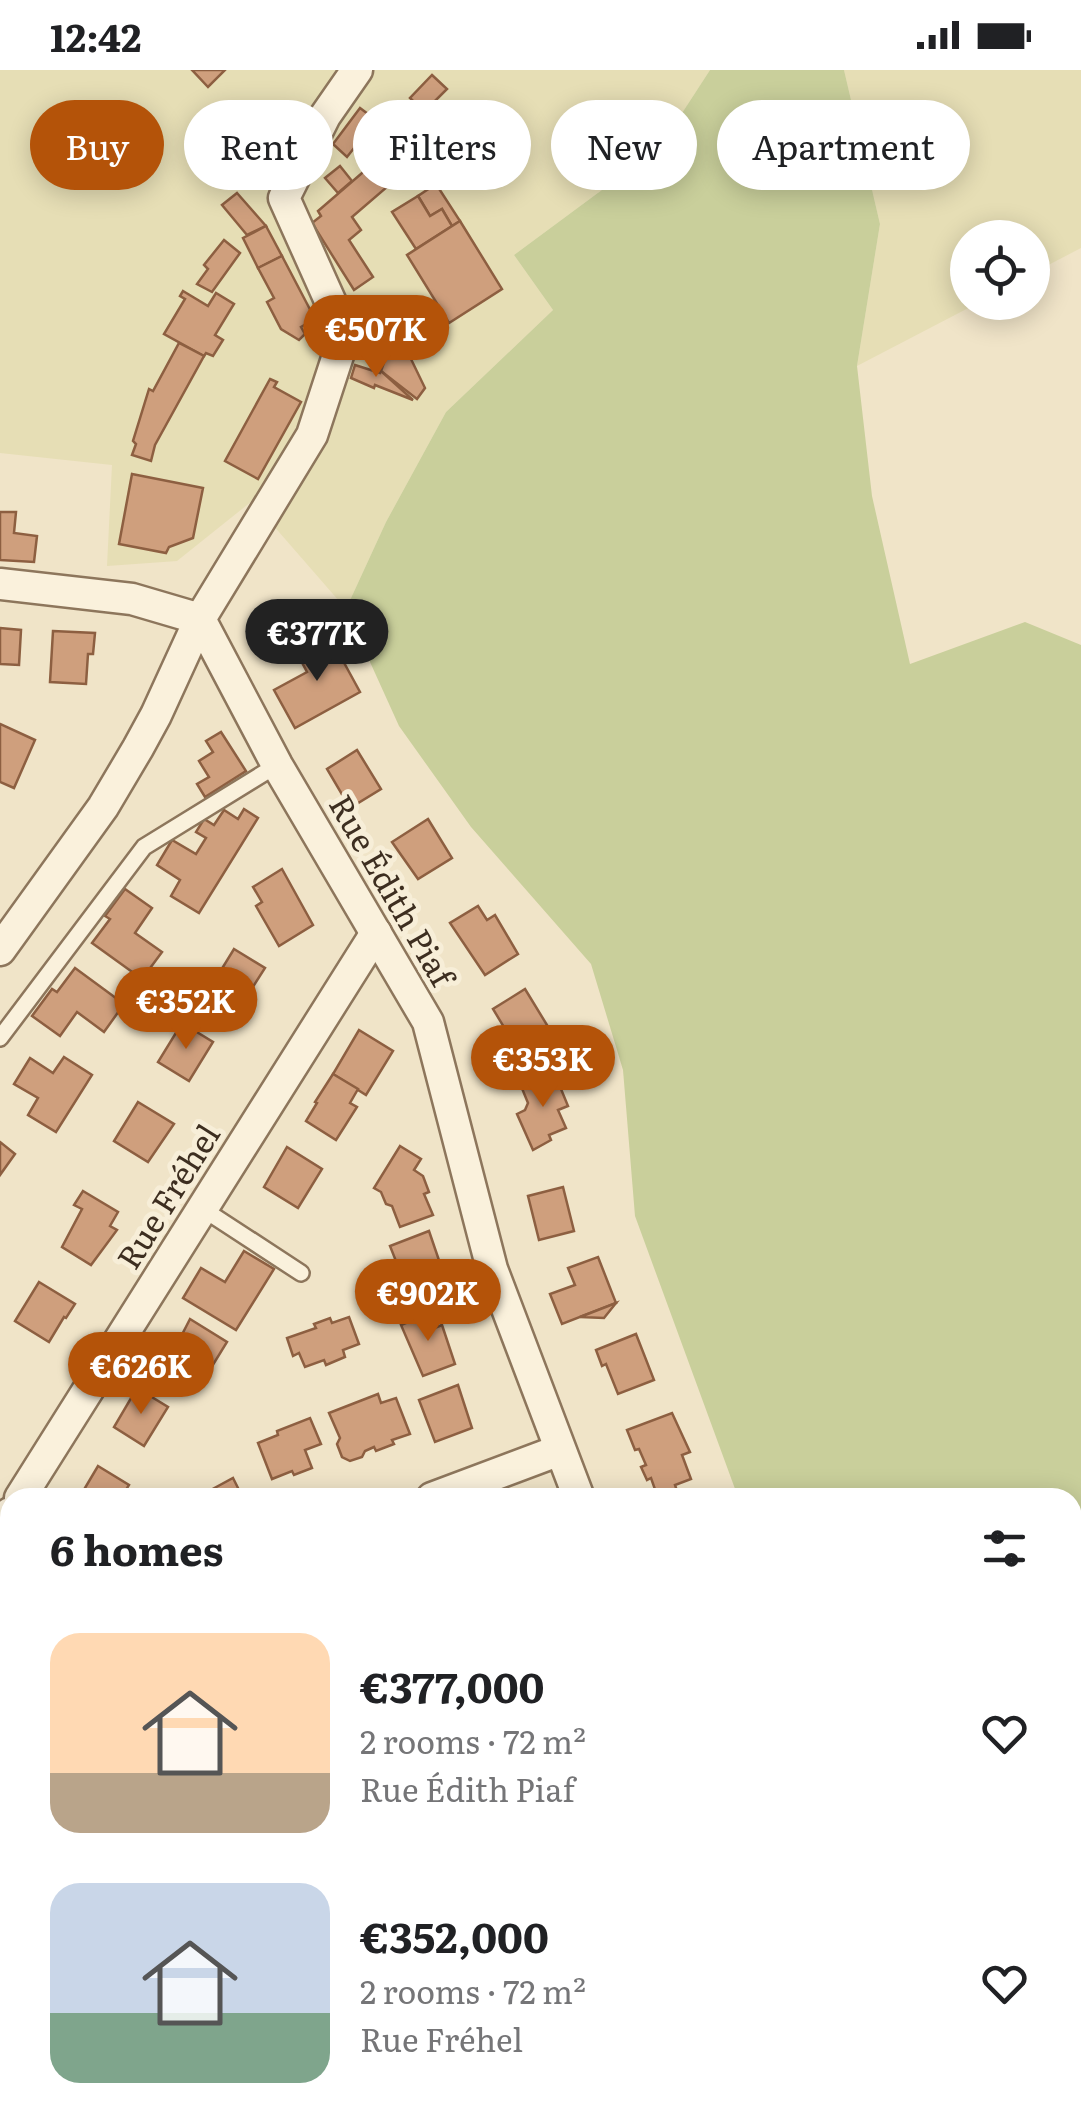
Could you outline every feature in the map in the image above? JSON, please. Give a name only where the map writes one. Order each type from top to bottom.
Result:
[{"type":"street","points":[[0,950],[103,807],[156,715],[200,618],[312,435],[345,334],[284,198],[325,116],[357,70]]},
{"type":"street","points":[[0,584],[132,599],[200,618]]},
{"type":"street","name":"Rue Édith Piaf","points":[[200,618],[277,765],[428,1022],[492,1269],[575,1488]]},
{"type":"street","name":"Rue Fréhel","points":[[26,1488],[376,933]]},
{"type":"street","points":[[459,1488],[560,1450]]},
{"type":"lane","points":[[0,1038],[144,847],[277,765]]},
{"type":"lane","points":[[203,1209],[301,1272]]},
{"type":"shaded area","points":[[0,70],[710,70],[691,100],[551,100],[551,190],[602,190],[514,255],[553,310],[446,412],[386,522],[346,609],[252,501],[177,561],[107,566],[112,465],[0,453]]},
{"type":"shaded area","points":[[844,70],[1081,70],[1081,248],[1050,264],[1050,220],[950,220],[950,318],[857,366],[880,224],[872,190],[970,190],[970,100],[851,100]]},
{"type":"green space","points":[[710,70],[844,70],[851,100],[717,100],[717,190],[872,190],[880,224],[857,366],[872,496],[910,664],[1025,622],[1081,645],[1081,1488],[735,1488],[635,1216],[623,1070],[591,964],[471,827],[399,726],[346,609],[386,522],[446,412],[553,310],[514,255],[602,190],[697,190],[697,100],[691,100]]},
{"type":"building","points":[[192,70],[225,70],[208,87]]},
{"type":"building","points":[[432,75],[447,89],[436,100],[410,98]]},
{"type":"building","points":[[353,117],[353,149],[347,157],[333,144]]},
{"type":"building","points":[[340,166],[352,181],[338,193],[333,187],[333,172]]},
{"type":"building","points":[[353,181],[353,190],[384,190],[352,217],[361,230],[349,240],[373,277],[354,290],[312,223],[321,216],[318,211]]},
{"type":"building","points":[[427,190],[440,190],[460,221],[452,226],[442,209],[430,216],[418,196]]},
{"type":"building","points":[[237,193],[266,226],[247,235],[222,205]]},
{"type":"building","points":[[418,196],[430,216],[442,209],[452,226],[416,249],[392,212]]},
{"type":"building","points":[[460,221],[502,289],[449,323],[407,255]]},
{"type":"building","points":[[266,226],[282,256],[258,268],[243,238]]},
{"type":"building","points":[[224,240],[240,253],[212,292],[197,284],[208,269],[204,265]]},
{"type":"building","points":[[282,256],[315,319],[301,327],[305,334],[299,340],[281,329],[267,302],[274,298],[258,268]]},
{"type":"building","points":[[183,291],[208,306],[216,293],[234,304],[215,335],[223,340],[213,356],[204,356],[164,334],[185,299],[180,296]]},
{"type":"building","points":[[396,328],[425,388],[417,399],[381,371]]},
{"type":"building","points":[[179,343],[204,356],[155,445],[151,461],[132,455],[149,389],[153,391]]},
{"type":"building","points":[[355,365],[381,371],[413,400],[351,378]]},
{"type":"building","points":[[270,379],[277,382],[274,387],[301,402],[258,479],[225,461]]},
{"type":"building","points":[[132,474],[203,488],[193,538],[169,547],[166,553],[119,544]]},
{"type":"building","points":[[0,512],[16,512],[14,533],[37,536],[34,562],[0,560]]},
{"type":"building","points":[[0,628],[21,630],[19,665],[0,664]]},
{"type":"building","points":[[53,631],[95,633],[93,654],[88,654],[86,684],[50,682]]},
{"type":"building","points":[[330,637],[360,692],[295,728],[274,690],[307,672],[298,655]]},
{"type":"building","points":[[0,724],[35,740],[14,788],[0,782]]},
{"type":"building","points":[[221,732],[246,771],[205,797],[197,784],[209,777],[199,761],[213,752],[206,741]]},
{"type":"building","points":[[357,750],[381,789],[350,808],[327,769]]},
{"type":"building","points":[[244,809],[258,818],[199,913],[171,896],[180,880],[157,865],[172,840],[196,854],[206,838],[196,832],[204,819],[214,825],[224,810],[238,819]]},
{"type":"building","points":[[428,819],[452,858],[418,879],[392,842]]},
{"type":"building","points":[[282,869],[313,925],[279,946],[256,906],[262,902],[253,887]]},
{"type":"building","points":[[125,889],[152,908],[135,933],[162,952],[142,979],[92,943]]},
{"type":"building","points":[[478,906],[487,920],[495,915],[518,954],[485,975],[450,923]]},
{"type":"building","points":[[234,949],[265,968],[240,1007],[210,988]]},
{"type":"building","points":[[75,968],[124,1004],[104,1032],[77,1012],[60,1036],[32,1016],[52,989],[57,992]]},
{"type":"building","points":[[525,989],[558,1043],[521,1066],[508,1045],[513,1042],[493,1009]]},
{"type":"building","points":[[182,1023],[213,1042],[189,1081],[158,1062]]},
{"type":"building","points":[[359,1030],[393,1051],[366,1095],[333,1074]]},
{"type":"building","points":[[64,1057],[92,1075],[56,1132],[28,1115],[38,1098],[14,1084],[30,1058],[53,1073]]},
{"type":"building","points":[[554,1072],[568,1106],[558,1110],[566,1128],[549,1135],[551,1140],[533,1150],[517,1114],[528,1103],[521,1086]]},
{"type":"building","points":[[333,1074],[358,1089],[350,1103],[357,1107],[336,1140],[306,1121]]},
{"type":"building","points":[[138,1102],[174,1124],[148,1162],[114,1141]]},
{"type":"building","points":[[0,1142],[15,1154],[0,1175]]},
{"type":"building","points":[[400,1146],[421,1159],[414,1170],[423,1176],[429,1192],[424,1194],[433,1215],[400,1227],[392,1206],[374,1188]]},
{"type":"building","points":[[287,1147],[322,1169],[298,1208],[264,1187]]},
{"type":"building","points":[[563,1187],[574,1231],[539,1240],[528,1196]]},
{"type":"building","points":[[83,1191],[118,1212],[110,1226],[117,1230],[91,1265],[62,1247],[82,1209],[74,1205]]},
{"type":"building","points":[[429,1231],[444,1275],[407,1289],[390,1246]]},
{"type":"building","points":[[244,1251],[274,1269],[236,1330],[183,1298],[201,1268],[225,1282]]},
{"type":"building","points":[[598,1257],[616,1303],[562,1324],[550,1294],[575,1285],[568,1268]]},
{"type":"building","points":[[39,1282],[75,1304],[49,1342],[15,1321]]},
{"type":"building","points":[[616,1303],[604,1318],[580,1317]]},
{"type":"building","points":[[432,1312],[437,1327],[442,1325],[455,1364],[423,1376],[401,1325]]},
{"type":"building","points":[[349,1317],[359,1344],[343,1350],[345,1357],[326,1365],[324,1360],[305,1367],[299,1353],[293,1356],[287,1338],[316,1328],[314,1324],[330,1318],[332,1323]]},
{"type":"building","points":[[190,1319],[227,1342],[203,1381],[169,1360]]},
{"type":"building","points":[[636,1334],[654,1380],[618,1394],[596,1350]]},
{"type":"building","points":[[458,1385],[472,1428],[435,1442],[419,1400]]},
{"type":"building","points":[[137,1388],[168,1407],[144,1446],[114,1427]]},
{"type":"building","points":[[378,1394],[381,1403],[396,1398],[410,1434],[350,1461],[342,1457],[337,1444],[340,1438],[329,1413]]},
{"type":"building","points":[[672,1413],[690,1452],[682,1455],[691,1479],[675,1485],[676,1488],[654,1488],[651,1478],[647,1480],[641,1467],[646,1465],[627,1430]]},
{"type":"building","points":[[310,1418],[321,1444],[305,1450],[312,1468],[272,1479],[258,1443]]},
{"type":"building","points":[[98,1466],[129,1485],[127,1488],[85,1488]]},
{"type":"building","points":[[233,1478],[238,1488],[214,1488]]}]
